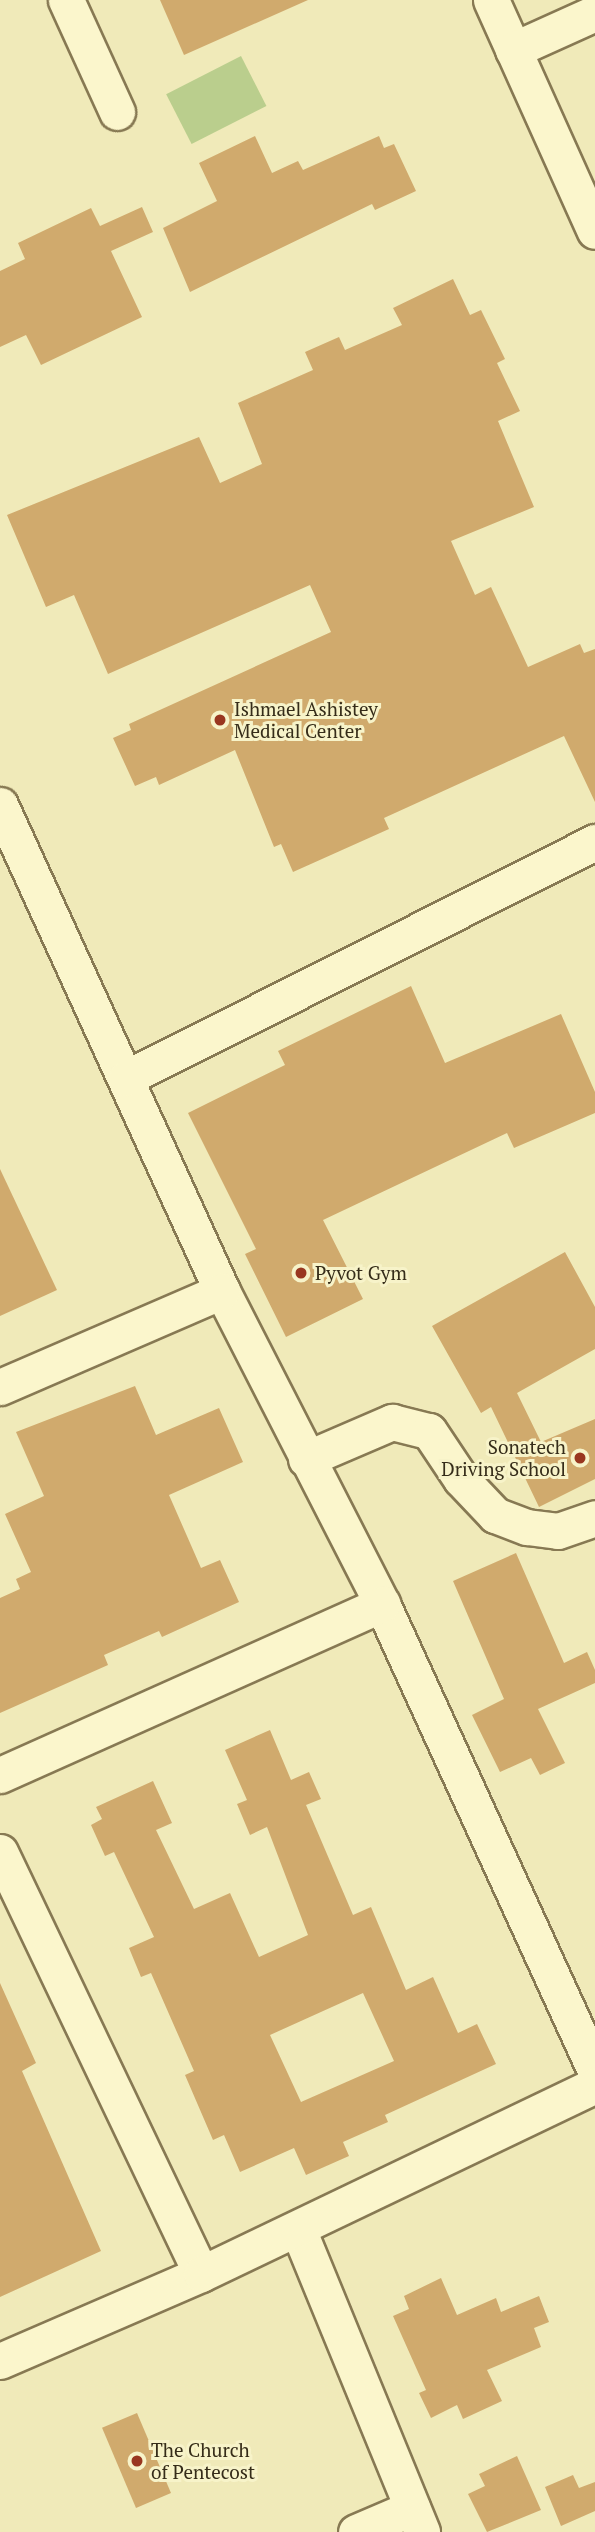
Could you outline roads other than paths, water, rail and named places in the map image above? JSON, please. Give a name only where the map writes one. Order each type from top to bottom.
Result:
[{"type":"street","points":[[66,0],[117,112]]},
{"type":"street","points":[[491,0],[595,231]]},
{"type":"street","points":[[513,50],[595,13]]},
{"type":"street","points":[[0,805],[222,1292],[382,1604],[595,2070]]},
{"type":"street","points":[[126,1078],[595,842]]},
{"type":"street","points":[[0,1387],[222,1292]]},
{"type":"street","points":[[306,1459],[392,1422],[429,1431],[461,1479],[495,1515],[527,1527],[558,1531],[595,1518]]},
{"type":"street","points":[[0,1774],[382,1604]]},
{"type":"street","points":[[0,1852],[201,2274]]},
{"type":"street","points":[[0,2361],[201,2274],[595,2085]]},
{"type":"street","points":[[298,2229],[417,2520],[356,2532]]},
{"type":"place","name":"Ishmael Ashistey Medical Center","points":[[220,720]]},
{"type":"place","name":"Pyvot Gym","points":[[301,1273]]},
{"type":"place","name":"Sonatech Driving School","points":[[580,1458]]},
{"type":"place","name":"The Church of Pentecost","points":[[137,2461]]}]
